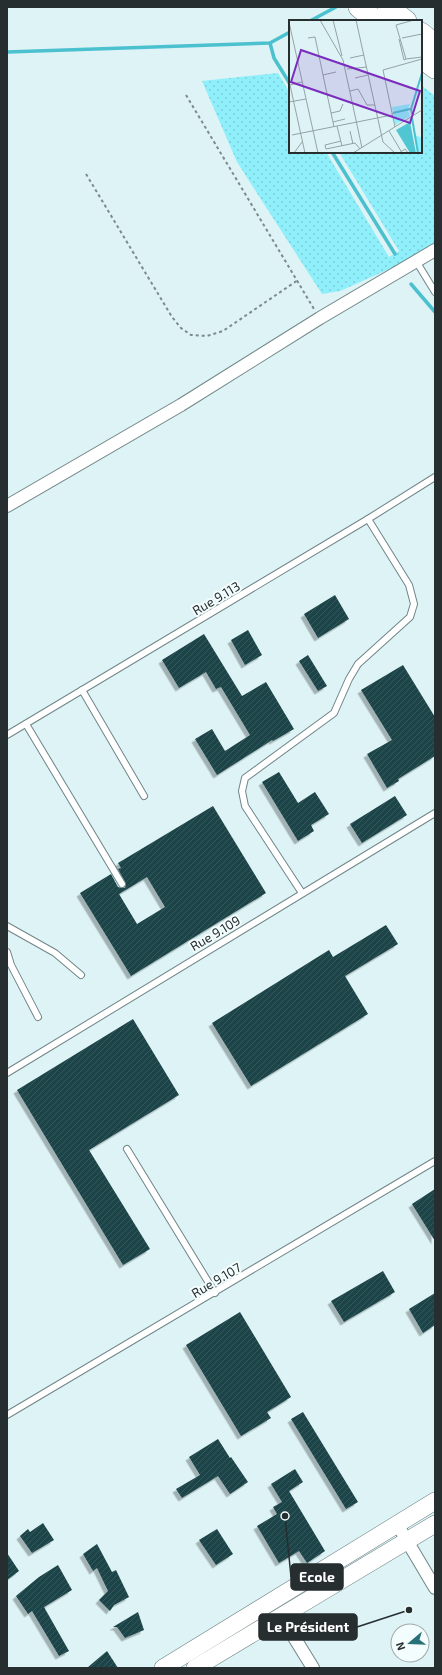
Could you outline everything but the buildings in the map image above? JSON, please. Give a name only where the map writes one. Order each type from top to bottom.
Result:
[{"type":"highway","points":[[377,12],[403,20]]},
{"type":"highway","points":[[422,35],[435,45]]},
{"type":"highway","points":[[422,58],[435,68]]},
{"type":"main road","points":[[163,1668],[435,1501]]},
{"type":"main road","points":[[195,1668],[435,1524]]},
{"type":"street","points":[[7,506],[181,404],[320,318],[435,250]]},
{"type":"street","points":[[397,1524],[435,1588]]},
{"type":"street","points":[[281,1616],[313,1668]]},
{"type":"lane","points":[[416,261],[435,292]]},
{"type":"lane","name":"Rue 9.113","points":[[7,735],[368,519],[435,477]]},
{"type":"lane","points":[[302,893],[245,806],[242,791],[245,778],[334,713],[349,679],[358,664],[410,617],[414,604],[410,585],[368,519]]},
{"type":"lane","points":[[82,690],[144,796]]},
{"type":"lane","points":[[26,724],[122,884]]},
{"type":"lane","name":"Rue 9.109","points":[[7,1073],[435,813]]},
{"type":"lane","points":[[7,926],[55,953],[82,975]]},
{"type":"lane","points":[[7,952],[11,964],[38,1017]]},
{"type":"lane","points":[[127,1149],[215,1293]]},
{"type":"lane","name":"Rue 9.107","points":[[7,1415],[435,1162]]},
{"type":"path","points":[[186,95],[320,318]]},
{"type":"path","points":[[86,174],[172,317],[181,328],[191,335],[207,336],[223,331],[298,280]]},
{"type":"shaded area","points":[[278,73],[289,91],[289,153],[327,153],[389,257],[399,251],[340,153],[422,153],[422,86],[435,96],[435,242],[405,262],[340,291],[322,294],[237,162],[202,81]]},
{"type":"waterway","points":[[312,20],[336,7]]},
{"type":"waterway","points":[[7,52],[270,43],[289,33]]},
{"type":"waterway","points":[[270,43],[274,58],[289,82]]},
{"type":"waterway","points":[[333,153],[395,254]]},
{"type":"waterway","points":[[411,284],[435,312]]},
{"type":"place","name":"Ecole","points":[[285,1516]]},
{"type":"place","name":"Le Président","points":[[409,1610]]}]
